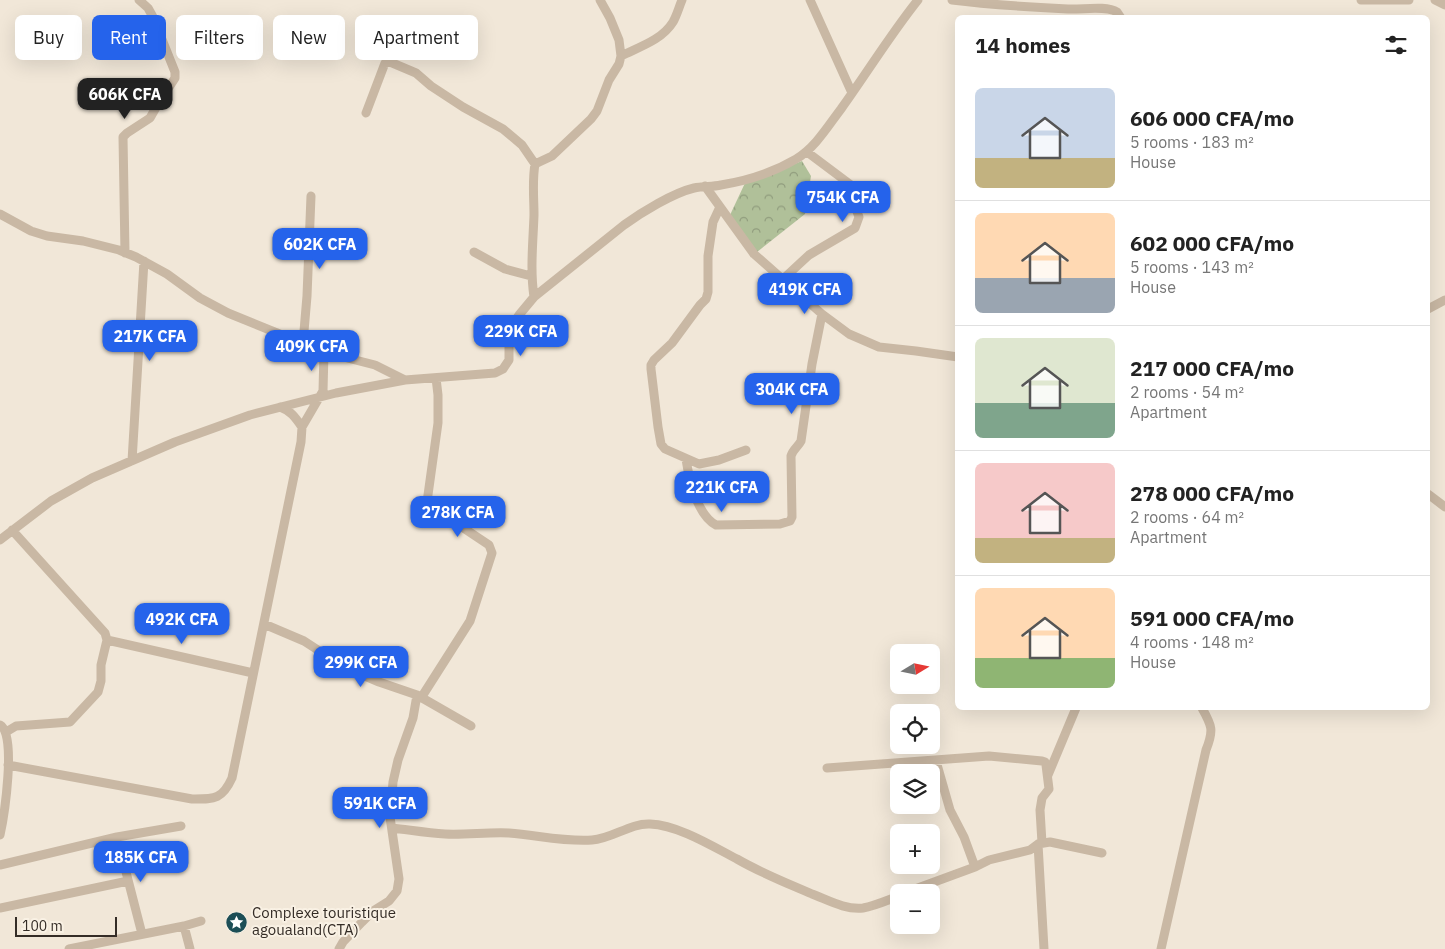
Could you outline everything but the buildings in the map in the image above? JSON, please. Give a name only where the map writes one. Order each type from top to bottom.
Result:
[{"type":"street","points":[[125,252],[123,137],[150,118],[175,78],[175,72],[153,17],[148,8],[139,0]]},
{"type":"street","points":[[535,164],[552,156],[591,119],[597,111],[609,80],[620,64],[622,56],[616,30],[600,0]]},
{"type":"street","points":[[622,56],[653,41],[666,30],[673,23],[682,0]]},
{"type":"street","points":[[810,0],[852,93]]},
{"type":"street","points":[[0,540],[65,492],[175,442],[250,415],[320,397],[404,380],[495,373],[503,369],[509,360],[509,329],[534,297],[637,215],[682,192],[705,186],[721,185],[768,172],[795,160],[806,152],[828,126],[918,0]]},
{"type":"street","points":[[952,0],[1001,6],[1106,9],[1117,12],[1118,15]]},
{"type":"street","points":[[1361,0],[1409,0]]},
{"type":"street","points":[[1435,0],[1445,4]]},
{"type":"street","points":[[366,113],[385,63],[390,62],[416,73],[431,86],[463,107],[503,129],[522,145],[535,164],[531,276],[534,297]]},
{"type":"street","points":[[782,280],[809,255],[852,231],[858,225],[859,217],[853,202],[851,185],[806,152]]},
{"type":"street","points":[[705,186],[754,254],[822,314],[849,334],[879,347],[955,358]]},
{"type":"street","points":[[303,343],[311,196]]},
{"type":"street","points":[[720,207],[713,222],[708,256],[708,292],[706,299],[672,343],[651,364],[658,427],[661,444],[665,449],[670,453],[699,464],[719,460],[746,450]]},
{"type":"street","points":[[0,214],[31,231],[47,236],[83,241],[125,252],[167,274],[200,298],[228,314],[324,352],[375,365],[404,380]]},
{"type":"street","points":[[474,252],[505,269],[531,276]]},
{"type":"street","points":[[132,461],[144,261]]},
{"type":"street","points":[[1430,308],[1445,300]]},
{"type":"street","points":[[686,459],[691,486],[705,516],[712,523],[716,525],[780,524],[790,521],[792,517],[791,456],[792,451],[801,441],[812,364],[822,314]]},
{"type":"street","points":[[8,766],[192,799],[212,799],[224,792],[232,778],[301,442],[302,427],[323,391],[324,352]]},
{"type":"street","points":[[339,949],[343,942],[373,911],[389,902],[396,890],[398,879],[390,817],[393,782],[398,760],[419,696],[470,621],[492,553],[488,545],[428,505],[427,502],[438,423],[436,378]]},
{"type":"street","points":[[280,407],[294,414],[302,427]]},
{"type":"street","points":[[1430,496],[1445,507]]},
{"type":"street","points":[[0,836],[5,809],[8,766],[3,728],[70,722],[98,692],[101,680],[101,665],[107,640],[105,633],[25,542],[12,530]]},
{"type":"street","points":[[264,624],[304,641],[344,667],[419,696],[471,726]]},
{"type":"street","points":[[107,640],[253,673]]},
{"type":"street","points":[[1047,777],[1075,710]]},
{"type":"street","points":[[1161,949],[1206,750],[1212,737],[1211,724],[1203,710]]},
{"type":"street","points":[[827,768],[988,756],[1045,762],[1049,788],[1042,798],[1040,810],[1044,949]]},
{"type":"street","points":[[936,761],[950,810],[964,837],[974,867]]},
{"type":"street","points":[[392,828],[446,834],[530,834],[568,840],[594,840],[636,826],[650,824],[676,830],[708,842],[737,860],[835,904],[863,908],[890,899]]},
{"type":"street","points":[[0,865],[117,837],[181,826]]},
{"type":"street","points":[[117,837],[142,934]]},
{"type":"street","points":[[928,884],[990,860],[1030,850],[1040,843],[1050,842],[1102,853]]},
{"type":"street","points":[[0,908],[128,881]]},
{"type":"street","points":[[69,949],[201,921]]},
{"type":"street","points":[[184,926],[190,949]]},
{"type":"green space","points":[[802,161],[811,176],[805,214],[757,252],[730,215],[745,183]]},
{"type":"place","name":"Complexe touristique agoualand(CTA)","points":[[236,922]]}]
